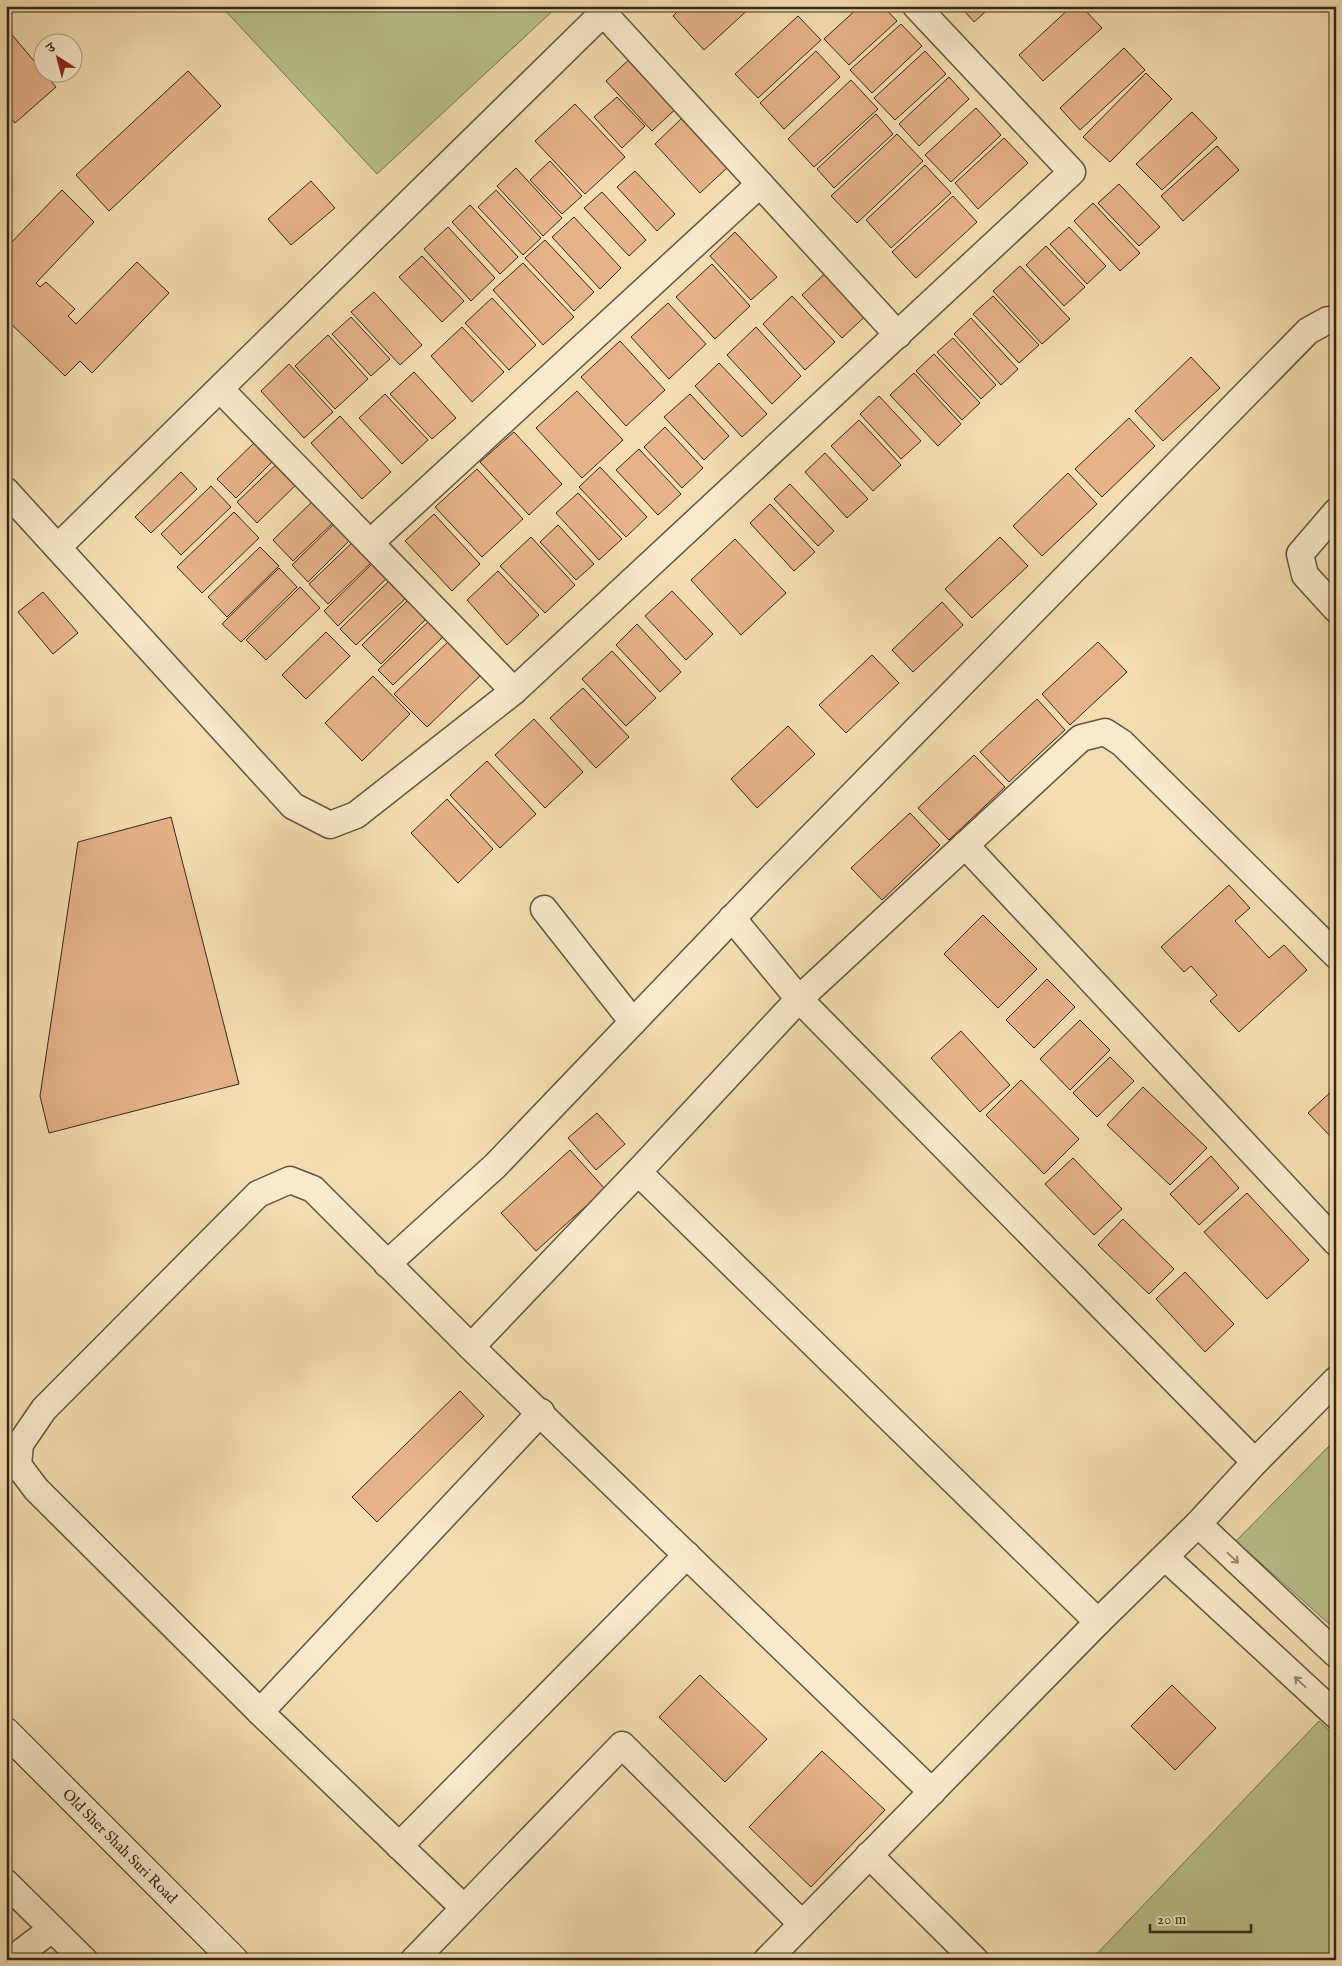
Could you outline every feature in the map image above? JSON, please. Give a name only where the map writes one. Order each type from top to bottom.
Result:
[{"type":"street","points":[[6,491],[293,806],[330,825],[356,815],[514,691],[1072,172],[916,6]]},
{"type":"street","points":[[58,548],[600,10],[898,334]]},
{"type":"street","points":[[370,543],[760,184]]},
{"type":"street","points":[[387,1264],[495,1166],[732,918],[1308,331],[1328,320],[1336,322]]},
{"type":"street","points":[[220,389],[514,691]]},
{"type":"street","points":[[1336,512],[1300,554],[1305,575],[1336,609]]},
{"type":"street","points":[[471,1347],[799,999],[1081,738],[1105,732],[1122,744],[1336,955]]},
{"type":"street","points":[[965,845],[1336,1242]]},
{"type":"street","points":[[544,910],[633,1022]]},
{"type":"street","points":[[732,918],[799,999],[1255,1462]]},
{"type":"street","points":[[638,1172],[1098,1622]]},
{"type":"street","points":[[464,1908],[260,1712],[36,1489],[18,1464],[20,1444],[44,1409],[258,1194],[290,1180],[313,1188],[471,1347],[688,1554],[932,1792]]},
{"type":"street","points":[[767,1960],[1098,1622],[1198,1524],[1255,1462],[1336,1380]]},
{"type":"street","points":[[260,1712],[540,1412]]},
{"type":"street","points":[[1198,1524],[1336,1654]]},
{"type":"street","points":[[400,1846],[688,1554]]},
{"type":"street","points":[[1165,1557],[1336,1715]]},
{"type":"street","name":"Old Sher Shah Suri Road","points":[[6,1732],[234,1960]]},
{"type":"street","points":[[414,1960],[622,1745],[802,1924]]},
{"type":"street","points":[[869,1855],[975,1960]]},
{"type":"street","points":[[6,1883],[84,1960]]},
{"type":"street","points":[[11,1960],[52,1929]]},
{"type":"green space","points":[[221,6],[558,6],[377,174]]},
{"type":"green space","points":[[1336,1439],[1336,1630],[1236,1541]]},
{"type":"green space","points":[[1319,1721],[1336,1737],[1336,1960],[1091,1960]]},
{"type":"building","points":[[683,6],[752,6],[704,50],[673,16]]},
{"type":"building","points":[[860,6],[883,6],[897,21],[849,65],[824,39]]},
{"type":"building","points":[[960,6],[992,6],[974,22]]},
{"type":"building","points":[[1072,6],[1081,6],[1102,28],[1043,81],[1019,55]]},
{"type":"building","points":[[798,16],[821,40],[758,98],[735,74]]},
{"type":"building","points":[[901,24],[922,46],[872,93],[850,70]]},
{"type":"building","points":[[8,30],[32,58],[32,82],[52,82],[56,87],[15,123],[6,113],[6,31]]},
{"type":"building","points":[[1124,48],[1145,70],[1080,130],[1060,108]]},
{"type":"building","points":[[816,51],[840,77],[784,129],[760,103]]},
{"type":"building","points":[[925,51],[946,74],[895,120],[874,98]]},
{"type":"building","points":[[635,54],[681,104],[652,131],[606,81]]},
{"type":"building","points":[[188,71],[221,106],[109,211],[76,175]]},
{"type":"building","points":[[1146,73],[1172,99],[1110,162],[1083,137]]},
{"type":"building","points":[[949,77],[969,99],[919,146],[899,124]]},
{"type":"building","points":[[851,80],[878,109],[814,167],[788,139]]},
{"type":"building","points":[[617,97],[645,126],[622,148],[594,117]]},
{"type":"building","points":[[575,104],[625,157],[585,194],[535,141]]},
{"type":"building","points":[[976,108],[1001,135],[951,182],[925,155]]},
{"type":"building","points":[[1192,112],[1217,138],[1162,190],[1136,164]]},
{"type":"building","points":[[876,114],[893,134],[834,188],[817,169]]},
{"type":"building","points":[[682,118],[728,167],[700,193],[655,144]]},
{"type":"building","points":[[897,134],[923,161],[857,223],[831,196]]},
{"type":"building","points":[[1004,138],[1028,163],[978,209],[955,183]]},
{"type":"building","points":[[1217,146],[1239,170],[1183,221],[1161,196]]},
{"type":"building","points":[[550,161],[582,196],[562,214],[530,180]]},
{"type":"building","points":[[925,165],[951,193],[891,248],[866,220]]},
{"type":"building","points":[[516,168],[562,218],[543,236],[497,186]]},
{"type":"building","points":[[635,171],[675,214],[657,231],[617,187]]},
{"type":"building","points":[[311,181],[335,208],[291,245],[268,219]]},
{"type":"building","points":[[1119,184],[1160,227],[1139,246],[1098,203]]},
{"type":"building","points":[[62,190],[94,222],[36,283],[40,287],[46,282],[75,309],[68,316],[76,324],[137,262],[169,293],[92,373],[80,361],[65,376],[6,319],[6,248]]},
{"type":"building","points":[[496,190],[541,238],[523,255],[478,207]]},
{"type":"building","points":[[602,192],[646,240],[629,256],[584,208]]},
{"type":"building","points":[[953,196],[977,222],[916,278],[892,252]]},
{"type":"building","points":[[1093,203],[1140,253],[1120,271],[1074,221]]},
{"type":"building","points":[[470,205],[518,257],[500,274],[452,222]]},
{"type":"building","points":[[574,217],[621,268],[600,289],[552,237]]},
{"type":"building","points":[[448,227],[495,278],[471,301],[424,249]]},
{"type":"building","points":[[1069,227],[1106,266],[1087,284],[1050,244]]},
{"type":"building","points":[[735,232],[777,277],[751,300],[710,256]]},
{"type":"building","points":[[545,240],[594,292],[574,311],[525,258]]},
{"type":"building","points":[[1046,246],[1085,287],[1064,306],[1026,265]]},
{"type":"building","points":[[422,256],[464,301],[442,322],[399,277]]},
{"type":"building","points":[[523,263],[574,317],[543,345],[493,290]]},
{"type":"building","points":[[712,264],[750,306],[715,339],[676,297]]},
{"type":"building","points":[[833,266],[873,309],[842,338],[802,295]]},
{"type":"building","points":[[1020,266],[1070,319],[1042,344],[993,291]]},
{"type":"building","points":[[374,292],[422,345],[400,365],[351,312]]},
{"type":"building","points":[[792,296],[835,342],[805,370],[763,324]]},
{"type":"building","points":[[993,296],[1039,345],[1019,363],[973,314]]},
{"type":"building","points":[[492,298],[536,345],[509,370],[465,323]]},
{"type":"building","points":[[668,303],[706,344],[669,379],[631,337]]},
{"type":"building","points":[[351,317],[390,359],[371,376],[332,334]]},
{"type":"building","points":[[971,318],[1018,369],[1001,385],[954,334]]},
{"type":"building","points":[[462,327],[504,372],[472,402],[431,356]]},
{"type":"building","points":[[756,327],[801,376],[772,404],[727,355]]},
{"type":"building","points":[[328,335],[368,379],[335,409],[295,366]]},
{"type":"building","points":[[953,338],[996,385],[981,399],[937,352]]},
{"type":"building","points":[[620,341],[665,390],[626,426],[581,377]]},
{"type":"building","points":[[934,354],[980,403],[962,420],[916,371]]},
{"type":"building","points":[[1191,357],[1220,388],[1163,441],[1135,411]]},
{"type":"building","points":[[719,363],[767,414],[742,437],[695,386]]},
{"type":"building","points":[[289,364],[333,412],[304,438],[261,391]]},
{"type":"building","points":[[414,372],[456,418],[432,439],[390,394]]},
{"type":"building","points":[[914,373],[961,424],[938,446],[890,395]]},
{"type":"building","points":[[577,391],[623,440],[582,478],[536,428]]},
{"type":"building","points":[[385,394],[428,440],[402,464],[359,418]]},
{"type":"building","points":[[690,394],[729,436],[704,460],[664,417]]},
{"type":"building","points":[[879,396],[921,441],[901,459],[860,414]]},
{"type":"building","points":[[340,416],[391,472],[362,499],[311,443]]},
{"type":"building","points":[[1129,418],[1155,446],[1102,497],[1075,469]]},
{"type":"building","points":[[859,420],[901,465],[873,491],[831,446]]},
{"type":"building","points":[[665,427],[703,468],[682,488],[644,447]]},
{"type":"building","points":[[514,432],[562,484],[529,515],[480,462]]},
{"type":"building","points":[[259,438],[277,457],[236,498],[217,479]]},
{"type":"building","points":[[639,449],[681,494],[658,515],[616,470]]},
{"type":"building","points":[[825,453],[868,499],[847,518],[805,472]]},
{"type":"building","points":[[281,460],[301,480],[257,523],[237,502]]},
{"type":"building","points":[[600,467],[647,517],[626,537],[579,487]]},
{"type":"building","points":[[477,469],[523,519],[482,557],[435,507]]},
{"type":"building","points":[[181,472],[197,489],[151,533],[135,517]]},
{"type":"building","points":[[1068,473],[1097,504],[1042,556],[1013,526]]},
{"type":"building","points":[[790,484],[834,531],[818,546],[774,499]]},
{"type":"building","points":[[211,486],[231,507],[181,555],[161,534]]},
{"type":"building","points":[[578,493],[622,539],[599,560],[556,513]]},
{"type":"building","points":[[319,495],[340,516],[293,561],[273,540]]},
{"type":"building","points":[[770,504],[815,552],[794,571],[750,523]]},
{"type":"building","points":[[234,512],[259,538],[202,593],[177,567]]},
{"type":"building","points":[[434,514],[480,564],[452,591],[405,541]]},
{"type":"building","points":[[338,520],[354,536],[308,582],[292,565]]},
{"type":"building","points":[[558,525],[594,564],[576,580],[540,542]]},
{"type":"building","points":[[531,537],[575,585],[545,613],[500,566]]},
{"type":"building","points":[[1000,537],[1028,566],[972,618],[945,589]]},
{"type":"building","points":[[735,539],[786,593],[741,635],[691,580]]},
{"type":"building","points":[[355,540],[374,560],[328,604],[309,584]]},
{"type":"building","points":[[260,547],[279,566],[227,617],[208,597]]},
{"type":"building","points":[[374,562],[388,577],[338,626],[324,611]]},
{"type":"building","points":[[279,568],[297,587],[241,642],[222,624]]},
{"type":"building","points":[[498,571],[539,615],[507,645],[467,600]]},
{"type":"building","points":[[390,580],[407,597],[356,645],[340,629]]},
{"type":"building","points":[[300,587],[320,608],[266,660],[246,640]]},
{"type":"building","points":[[672,591],[713,634],[686,660],[645,616]]},
{"type":"building","points":[[43,592],[78,633],[53,654],[18,612]]},
{"type":"building","points":[[409,599],[427,618],[381,664],[362,645]]},
{"type":"building","points":[[942,602],[963,625],[913,672],[892,650]]},
{"type":"building","points":[[429,621],[444,636],[393,685],[378,670]]},
{"type":"building","points":[[637,624],[681,672],[660,692],[616,645]]},
{"type":"building","points":[[326,632],[350,656],[306,699],[282,675]]},
{"type":"building","points":[[450,640],[483,673],[427,727],[394,694]]},
{"type":"building","points":[[1098,642],[1127,672],[1070,725],[1042,694]]},
{"type":"building","points":[[612,651],[656,698],[626,726],[582,679]]},
{"type":"building","points":[[872,655],[899,683],[846,733],[819,705]]},
{"type":"building","points":[[373,676],[410,714],[362,761],[325,723]]},
{"type":"building","points":[[583,688],[629,737],[596,768],[550,718]]},
{"type":"building","points":[[1037,699],[1065,730],[1009,782],[980,752]]},
{"type":"building","points":[[534,719],[583,772],[545,808],[495,755]]},
{"type":"building","points":[[788,726],[815,754],[757,808],[731,779]]},
{"type":"building","points":[[974,755],[1005,787],[949,840],[918,808]]},
{"type":"building","points":[[487,761],[536,814],[500,848],[450,795]]},
{"type":"building","points":[[447,799],[493,849],[458,883],[411,833]]},
{"type":"building","points":[[910,813],[940,845],[882,900],[851,868]]},
{"type":"building","points":[[171,817],[239,1084],[49,1133],[40,1096],[78,842]]},
{"type":"building","points":[[1229,885],[1250,908],[1235,921],[1269,958],[1284,945],[1307,970],[1239,1032],[1210,1001],[1217,995],[1191,966],[1184,972],[1161,947]]},
{"type":"building","points":[[983,915],[1037,969],[998,1008],[944,954]]},
{"type":"building","points":[[1047,979],[1075,1007],[1034,1048],[1006,1020]]},
{"type":"building","points":[[1080,1020],[1110,1050],[1070,1090],[1040,1059]]},
{"type":"building","points":[[961,1031],[1010,1085],[980,1112],[931,1058]]},
{"type":"building","points":[[1110,1057],[1134,1081],[1097,1117],[1073,1093]]},
{"type":"building","points":[[1021,1080],[1079,1139],[1044,1174],[986,1115]]},
{"type":"building","points":[[1143,1087],[1207,1148],[1170,1185],[1107,1125]]},
{"type":"building","points":[[1336,1087],[1336,1139],[1334,1140],[1308,1113]]},
{"type":"building","points":[[597,1113],[625,1144],[596,1170],[568,1138]]},
{"type":"building","points":[[570,1150],[605,1189],[536,1251],[501,1213]]},
{"type":"building","points":[[1211,1156],[1239,1188],[1199,1225],[1170,1194]]},
{"type":"building","points":[[1073,1158],[1122,1209],[1094,1235],[1045,1184]]},
{"type":"building","points":[[1247,1193],[1309,1260],[1267,1299],[1204,1232]]},
{"type":"building","points":[[1123,1219],[1174,1269],[1149,1294],[1098,1245]]},
{"type":"building","points":[[1185,1272],[1234,1324],[1205,1352],[1156,1299]]},
{"type":"building","points":[[460,1391],[484,1416],[377,1522],[352,1497]]},
{"type":"building","points":[[700,1675],[767,1739],[725,1782],[659,1717]]},
{"type":"building","points":[[1172,1685],[1216,1728],[1175,1770],[1131,1726]]},
{"type":"building","points":[[822,1751],[885,1810],[811,1887],[749,1827]]}]
